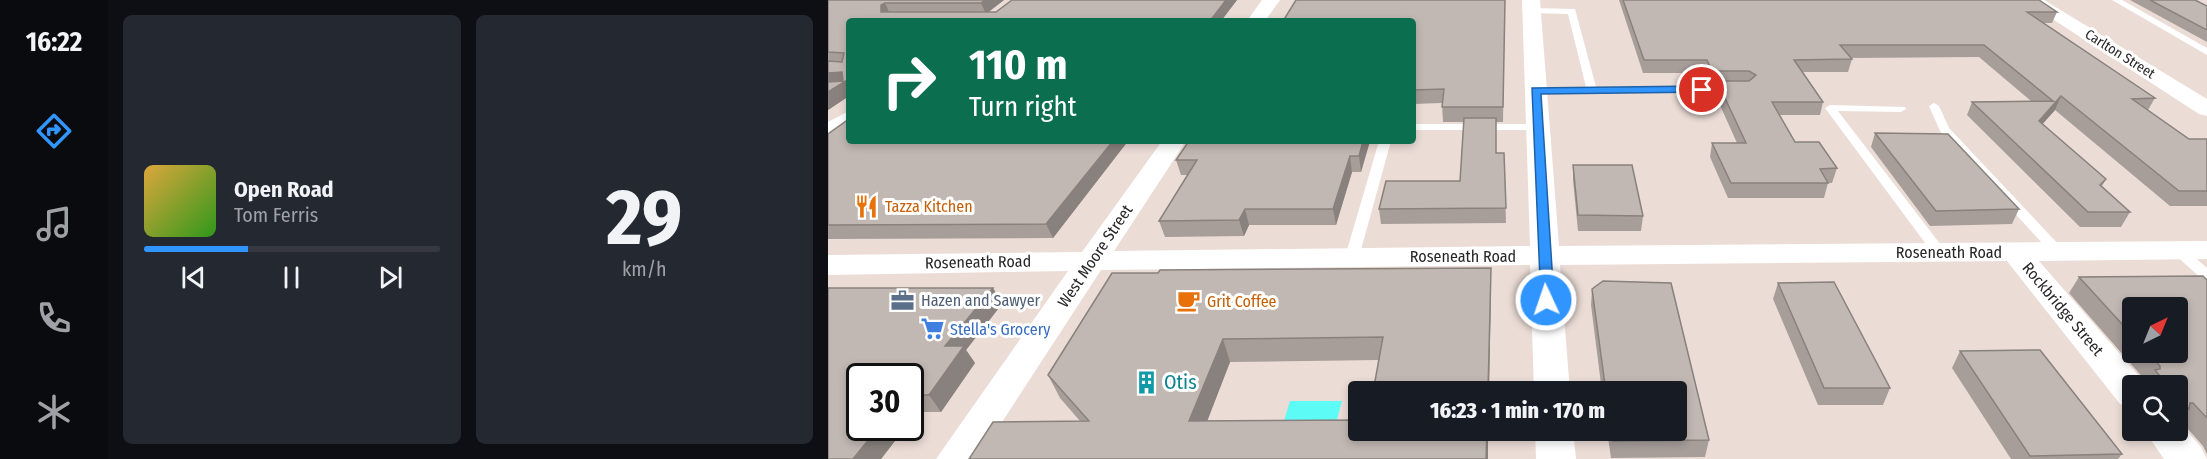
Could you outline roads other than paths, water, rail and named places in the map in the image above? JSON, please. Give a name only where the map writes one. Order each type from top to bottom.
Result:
[{"type":"street","points":[[1258,18],[1270,0]]},
{"type":"street","name":"Carlton Street","points":[[2032,0],[2207,109]]},
{"type":"street","points":[[1531,5],[1551,381]]},
{"type":"street","points":[[828,132],[846,120]]},
{"type":"street","name":"West Moore Street","points":[[956,459],[1172,144]]},
{"type":"street","name":"Roseneath Road","points":[[828,265],[1352,257],[2193,250]]},
{"type":"street","name":"Rockbridge Street","points":[[2015,251],[2122,381]]},
{"type":"street","points":[[1555,441],[1556,459]]},
{"type":"street","points":[[2172,441],[2187,459]]},
{"type":"lane","points":[[2116,0],[2207,52]]},
{"type":"lane","points":[[1531,5],[1572,11],[1592,90]]},
{"type":"lane","points":[[1535,91],[1746,89]]},
{"type":"lane","points":[[1934,106],[1944,129],[2057,251]]},
{"type":"lane","points":[[1901,109],[1830,108],[1939,252]]},
{"type":"lane","points":[[1416,127],[1538,127]]},
{"type":"lane","points":[[1352,257],[1384,144]]},
{"type":"lane","points":[[2193,250],[2207,276]]},
{"type":"water","points":[[1290,401],[1342,401],[1336,423],[1283,424]]},
{"type":"place","name":"Tazza Kitchen","points":[[867,206]]},
{"type":"place","name":"Hazen and Sawyer","points":[[903,300]]},
{"type":"place","name":"Grit Coffee","points":[[1189,301]]},
{"type":"place","name":"Stella's Grocery","points":[[932,329]]},
{"type":"place","name":"Otis","points":[[1146,382]]}]
